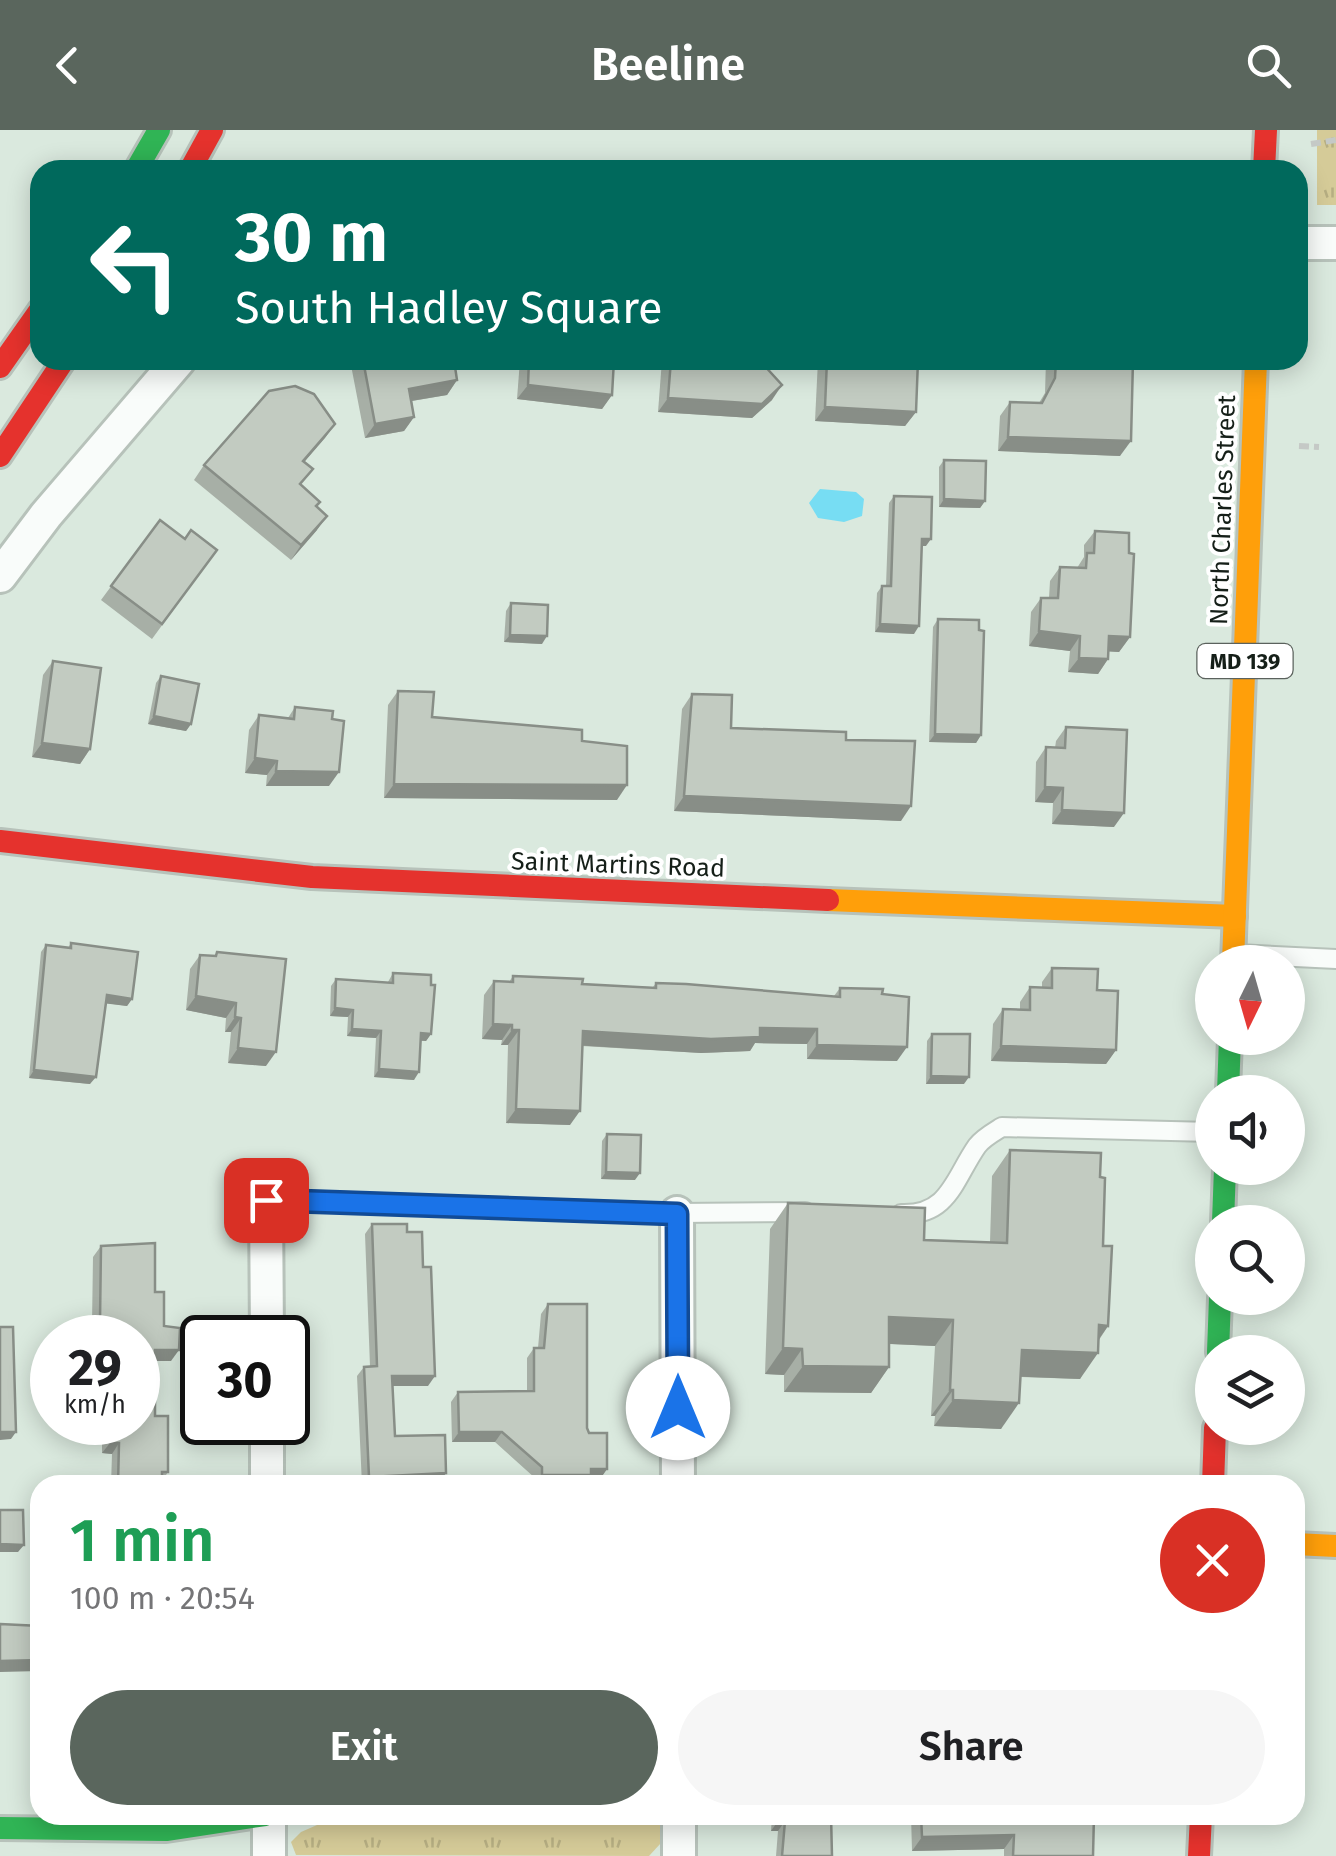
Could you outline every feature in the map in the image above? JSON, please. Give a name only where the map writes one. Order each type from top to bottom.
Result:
[{"type":"main road","points":[[142,160],[159,130]]},
{"type":"main road","points":[[196,160],[212,130]]},
{"type":"main road","points":[[1264,160],[1266,130]]},
{"type":"main road","points":[[0,367],[30,324]]},
{"type":"main road","points":[[0,456],[57,370]]},
{"type":"main road","name":"North Charles Street","points":[[1234,945],[1256,370]]},
{"type":"main road","name":"Saint Martins Road","points":[[0,841],[215,867],[429,885],[1235,916]]},
{"type":"main road","points":[[1213,1475],[1214,1445]]},
{"type":"main road","points":[[1305,1544],[1336,1546]]},
{"type":"main road","points":[[0,1828],[146,1831],[212,1825]]},
{"type":"main road","points":[[1200,1856],[1201,1825]]},
{"type":"street","points":[[1308,243],[1336,243]]},
{"type":"street","points":[[0,576],[46,514],[170,370]]},
{"type":"street","points":[[266,1200],[266,1315]]},
{"type":"street","points":[[677,1214],[678,1475]]},
{"type":"street","points":[[267,1445],[267,1475]]},
{"type":"street","points":[[267,1825],[269,1856]]},
{"type":"street","points":[[679,1825],[679,1856]]},
{"type":"lane","points":[[1305,959],[1336,959]]},
{"type":"lane","points":[[884,1214],[921,1215],[936,1207],[954,1190],[978,1143],[1002,1126],[1195,1132]]},
{"type":"lane","points":[[266,1200],[677,1214],[828,1212]]},
{"type":"path","points":[[1311,144],[1336,140]]},
{"type":"path","points":[[1299,446],[1319,447]]},
{"type":"green space","points":[[1317,130],[1336,130],[1336,205],[1317,205]]},
{"type":"green space","points":[[317,1825],[661,1825],[661,1843],[649,1856],[296,1855],[291,1842]]},
{"type":"water","points":[[820,489],[856,492],[864,499],[862,516],[844,522],[818,518],[809,503]]},
{"type":"building","points":[[365,370],[456,370],[457,380],[409,389],[414,417],[375,424]]},
{"type":"building","points":[[529,370],[613,370],[612,395],[528,385]]},
{"type":"building","points":[[670,370],[768,370],[782,385],[762,404],[668,398]]},
{"type":"building","points":[[827,370],[918,370],[916,412],[825,407]]},
{"type":"building","points":[[1055,370],[1133,370],[1131,441],[1008,437],[1010,402],[1042,403]]},
{"type":"building","points":[[295,386],[314,394],[335,424],[303,461],[313,469],[300,484],[320,502],[316,506],[327,516],[301,545],[204,465],[269,391]]},
{"type":"building","points":[[944,460],[986,461],[985,501],[944,499]]},
{"type":"building","points":[[894,496],[932,497],[931,539],[922,539],[919,626],[880,624],[882,586],[891,586]]},
{"type":"building","points":[[160,520],[185,539],[191,530],[217,550],[162,624],[111,586]]},
{"type":"building","points":[[1095,531],[1129,533],[1129,553],[1134,554],[1130,637],[1109,636],[1108,659],[1079,658],[1080,636],[1039,631],[1041,598],[1058,598],[1060,567],[1086,568],[1087,553],[1094,553]]},
{"type":"building","points":[[511,603],[548,605],[547,636],[510,635]]},
{"type":"building","points":[[938,619],[979,620],[979,630],[984,631],[981,735],[935,734]]},
{"type":"building","points":[[53,661],[101,668],[90,749],[42,743]]},
{"type":"building","points":[[161,676],[199,684],[191,724],[154,716]]},
{"type":"building","points":[[398,691],[434,692],[432,717],[582,730],[582,741],[627,746],[627,785],[394,784]]},
{"type":"building","points":[[692,694],[732,695],[731,728],[846,732],[846,740],[915,741],[911,806],[684,796]]},
{"type":"building","points":[[295,707],[333,711],[332,719],[344,721],[339,772],[276,771],[277,761],[255,758],[259,715],[294,719]]},
{"type":"building","points":[[1066,727],[1127,730],[1124,813],[1062,810],[1063,788],[1045,787],[1046,747],[1065,748]]},
{"type":"building","points":[[71,943],[138,952],[132,999],[107,995],[96,1077],[34,1070],[46,945],[71,948]]},
{"type":"building","points":[[217,952],[286,959],[276,1052],[238,1048],[241,1018],[235,1017],[236,1003],[196,996],[200,955],[216,956]]},
{"type":"building","points":[[1052,968],[1098,969],[1097,990],[1118,991],[1116,1050],[1001,1046],[1003,1009],[1030,1010],[1030,987],[1052,988]]},
{"type":"building","points":[[393,973],[431,975],[431,985],[435,985],[431,1034],[421,1033],[419,1072],[379,1069],[381,1031],[352,1029],[353,1010],[335,1008],[336,979],[393,983]]},
{"type":"building","points":[[513,976],[583,979],[582,984],[656,988],[656,983],[686,984],[840,997],[840,988],[883,989],[882,994],[909,997],[907,1047],[817,1045],[817,1029],[760,1028],[760,1037],[711,1039],[583,1031],[580,1111],[516,1109],[519,1030],[512,1030],[512,1025],[493,1024],[494,981],[513,982]]},
{"type":"building","points":[[932,1034],[970,1034],[969,1077],[931,1076]]},
{"type":"building","points":[[607,1134],[641,1135],[640,1173],[606,1172]]},
{"type":"building","points":[[1010,1150],[1101,1153],[1100,1177],[1105,1178],[1103,1246],[1112,1246],[1108,1326],[1099,1325],[1098,1353],[1022,1350],[1019,1403],[953,1400],[953,1320],[889,1317],[889,1367],[803,1366],[802,1349],[783,1348],[788,1203],[925,1208],[924,1240],[1007,1243]]},
{"type":"building","points":[[372,1224],[407,1224],[407,1232],[422,1232],[423,1267],[431,1267],[435,1376],[392,1376],[395,1436],[445,1435],[446,1473],[369,1475],[364,1367],[377,1366]]},
{"type":"building","points":[[155,1243],[155,1292],[164,1292],[164,1326],[180,1328],[179,1350],[160,1350],[160,1315],[100,1315],[101,1246]]},
{"type":"building","points":[[548,1304],[587,1304],[587,1428],[589,1433],[607,1433],[607,1469],[591,1469],[591,1475],[542,1475],[542,1467],[502,1432],[459,1432],[458,1392],[534,1391],[534,1348],[544,1348]]},
{"type":"building","points":[[0,1327],[13,1327],[16,1432],[0,1432]]},
{"type":"building","points":[[160,1416],[168,1416],[168,1472],[118,1475],[119,1445],[160,1445]]},
{"type":"building","points":[[0,1510],[23,1510],[24,1545],[0,1544]]},
{"type":"building","points":[[0,1624],[30,1626],[30,1660],[0,1661]]},
{"type":"building","points":[[785,1825],[831,1825],[832,1856],[782,1856]]},
{"type":"building","points":[[921,1825],[1094,1825],[1093,1856],[1013,1856],[1014,1835],[922,1837]]},
{"type":"traffic: fast","points":[[142,160],[159,130]]},
{"type":"traffic: fast","points":[[1229,1055],[1229,1075]]},
{"type":"traffic: fast","points":[[1224,1185],[1224,1205]]},
{"type":"traffic: fast","points":[[1219,1315],[1219,1335]]},
{"type":"traffic: fast","points":[[0,1828],[166,1830],[199,1825]]},
{"type":"traffic: slow","points":[[1234,945],[1256,370]]},
{"type":"traffic: slow","points":[[828,900],[1235,916]]},
{"type":"traffic: slow","points":[[1305,1544],[1336,1546]]},
{"type":"traffic: jam","points":[[196,160],[212,130]]},
{"type":"traffic: jam","points":[[1264,160],[1266,130]]},
{"type":"traffic: jam","points":[[0,367],[30,324]]},
{"type":"traffic: jam","points":[[0,456],[57,370]]},
{"type":"traffic: jam","points":[[0,841],[312,877],[828,900]]},
{"type":"traffic: jam","points":[[1213,1475],[1214,1445]]},
{"type":"traffic: jam","points":[[1199,1856],[1201,1825]]},
{"type":"route","points":[[266,1200],[677,1214],[678,1408]]}]
